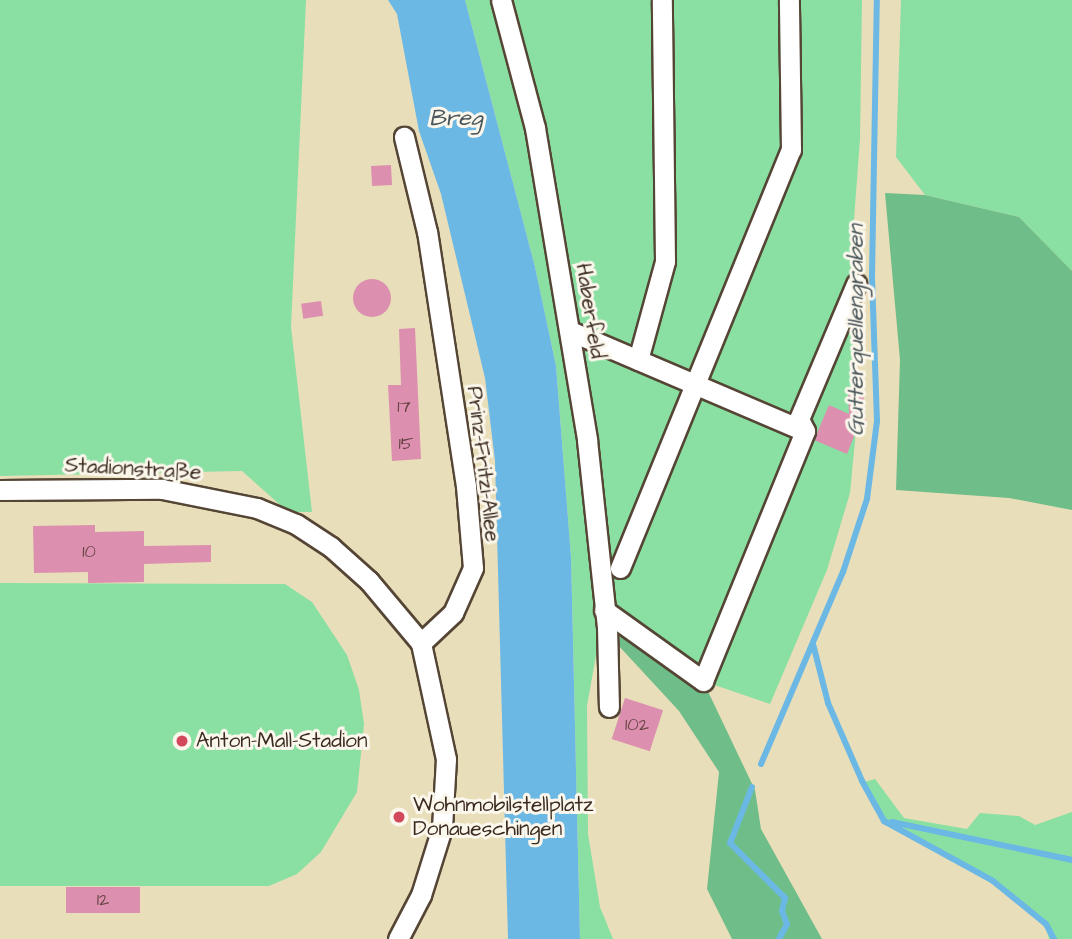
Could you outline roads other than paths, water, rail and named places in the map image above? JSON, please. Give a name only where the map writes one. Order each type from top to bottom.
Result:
[{"type":"street","name":"Haberfeld","points":[[500,0],[535,128],[587,440],[604,610],[609,707]]},
{"type":"street","points":[[638,360],[666,261],[662,0]]},
{"type":"street","points":[[620,568],[790,150],[789,0]]},
{"type":"street","name":"Prinz-Fritzi-Allee","points":[[404,137],[427,232],[466,486],[473,568],[453,613],[421,643]]},
{"type":"street","points":[[604,610],[703,681],[805,431],[799,419],[856,284]]},
{"type":"street","points":[[570,331],[805,431]]},
{"type":"street","name":"Stadionstraße","points":[[0,489],[162,489],[257,508],[331,547],[369,581],[421,643]]},
{"type":"street","points":[[398,939],[421,895],[442,828],[446,759],[421,643]]},
{"type":"water","name":"Breg","points":[[388,0],[465,0],[535,267],[556,366],[571,557],[580,939],[508,939],[495,461],[485,378],[441,194],[419,131],[397,14]]},
{"type":"waterway","name":"Gutterquellengraben","points":[[761,764],[843,572],[867,499],[877,421],[872,276],[877,0]]},
{"type":"waterway","points":[[813,644],[828,703],[862,781],[884,821],[993,881],[1046,924],[1054,939]]},
{"type":"waterway","points":[[752,787],[730,843],[785,898],[782,911],[787,924],[779,939]]},
{"type":"waterway","points":[[892,822],[1072,860]]},
{"type":"place","name":"Anton-Mall-Stadion","points":[[182,741]]},
{"type":"place","name":"Wohnmobilstellplatz Donaueschingen","points":[[399,817]]}]
